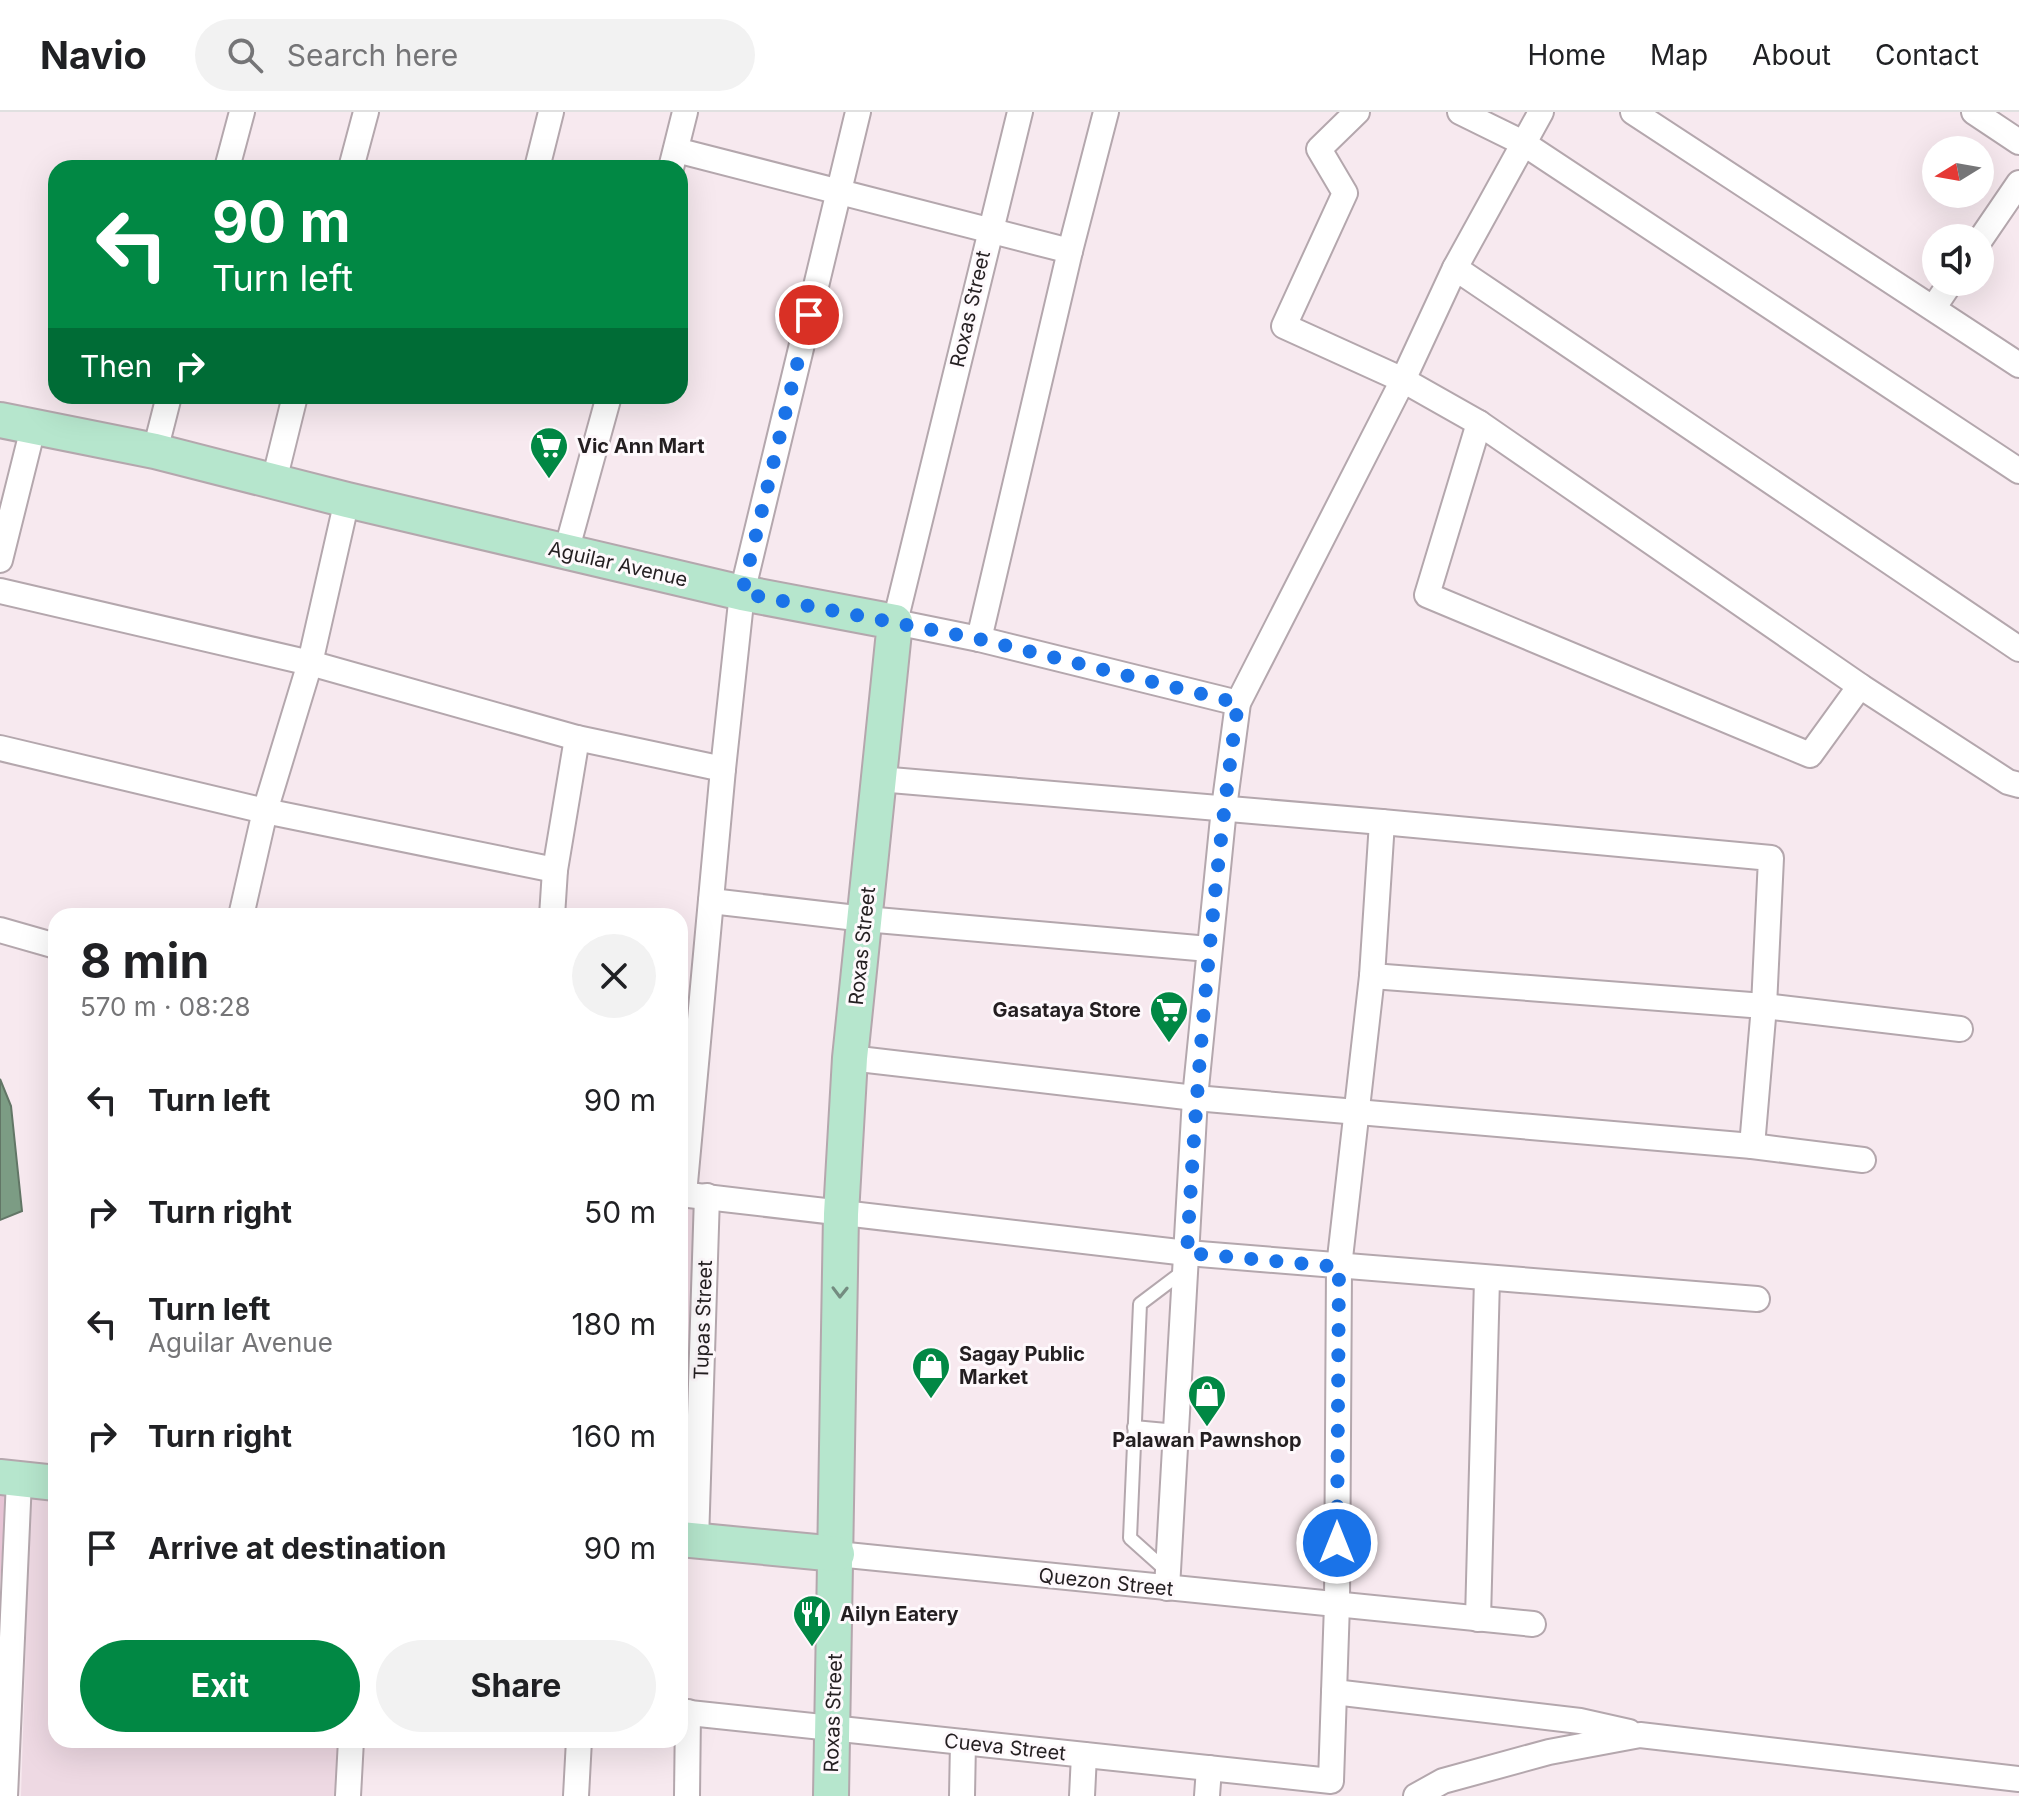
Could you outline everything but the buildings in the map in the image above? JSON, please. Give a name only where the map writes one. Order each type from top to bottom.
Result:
[{"type":"street","points":[[229,160],[242,112]]},
{"type":"street","points":[[353,160],[366,112]]},
{"type":"street","points":[[539,160],[551,112]]},
{"type":"street","points":[[674,159],[685,112]]},
{"type":"street","name":"Tupas Street","points":[[688,1540],[690,1195],[711,901],[742,593],[858,112]]},
{"type":"street","name":"Roxas Street","points":[[831,1796],[841,1214],[850,1058],[895,622],[1020,112]]},
{"type":"street","points":[[979,639],[1070,251],[1106,112]]},
{"type":"street","points":[[1357,112],[1319,149],[1345,193],[1284,326],[1403,380],[1479,423],[1860,686],[2008,782],[2019,785]]},
{"type":"street","points":[[1460,112],[1523,143],[2019,471]]},
{"type":"street","points":[[1168,1580],[1195,1098],[1224,808],[1238,703],[1403,380],[1455,268],[1541,112]]},
{"type":"street","points":[[1633,112],[2019,365]]},
{"type":"street","points":[[1974,112],[2019,142]]},
{"type":"street","points":[[688,162],[838,192],[1070,251]]},
{"type":"street","points":[[1991,224],[2019,183]]},
{"type":"street","points":[[1455,268],[2019,649]]},
{"type":"street","points":[[1934,307],[1941,296]]},
{"type":"street","points":[[155,451],[167,404]]},
{"type":"street","points":[[274,481],[293,404]]},
{"type":"street","points":[[566,552],[607,404]]},
{"type":"street","name":"Aguilar Avenue","points":[[0,420],[155,451],[347,500],[742,593],[979,639],[1238,703]]},
{"type":"street","points":[[1479,423],[1427,595],[1810,755],[1860,686]]},
{"type":"street","points":[[0,560],[33,428]]},
{"type":"street","points":[[243,908],[265,811],[310,663],[347,500]]},
{"type":"street","points":[[0,591],[310,663],[577,738],[723,769]]},
{"type":"street","points":[[553,908],[555,870],[577,738]]},
{"type":"street","points":[[0,748],[265,811],[555,870]]},
{"type":"street","points":[[879,779],[1771,858],[1764,1006],[1752,1146]]},
{"type":"street","points":[[1382,822],[1372,976],[1339,1267],[1334,1692],[1580,1721],[1640,1735],[2006,1784]]},
{"type":"street","points":[[711,901],[865,919],[1209,949]]},
{"type":"street","points":[[0,930],[48,944]]},
{"type":"street","points":[[1372,976],[1764,1006],[1960,1029]]},
{"type":"street","points":[[850,1058],[1195,1098],[1752,1146],[1863,1160]]},
{"type":"street","points":[[690,1195],[1187,1260],[1339,1267],[1757,1299]]},
{"type":"street","points":[[1478,1619],[1487,1279]]},
{"type":"street","points":[[5,1796],[10,1478],[48,1482]]},
{"type":"street","name":"Quezon Street","points":[[688,1540],[1168,1580],[1337,1604],[1533,1624]]},
{"type":"street","name":"Cueva Street","points":[[688,1712],[1331,1781],[1334,1692]]},
{"type":"street","points":[[1416,1796],[1443,1781],[1549,1752],[1640,1735]]},
{"type":"street","points":[[962,1796],[963,1742]]},
{"type":"street","points":[[348,1796],[351,1748]]},
{"type":"street","points":[[576,1796],[579,1748]]},
{"type":"street","points":[[685,1748],[687,1796]]},
{"type":"street","points":[[1082,1796],[1084,1755]]},
{"type":"street","points":[[1207,1796],[1209,1768]]},
{"type":"lane","points":[[1168,1580],[1130,1538],[1140,1304],[1187,1260]]},
{"type":"lane","points":[[1134,1427],[1177,1431]]},
{"type":"shaded area","points":[[0,1079],[11,1106],[22,1211],[0,1220]]},
{"type":"shaded area","points":[[688,1200],[700,1201],[688,1487]]},
{"type":"shaded area","points":[[31,1482],[48,1483],[48,1748],[339,1748],[337,1796],[21,1796]]},
{"type":"shaded area","points":[[0,1490],[6,1490],[0,1587]]},
{"type":"place","name":"Vic Ann Mart","points":[[549,480]]},
{"type":"place","name":"Gasataya Store","points":[[1169,1044]]},
{"type":"place","name":"Sagay Public Market","points":[[931,1400]]},
{"type":"place","name":"Palawan Pawnshop","points":[[1207,1428]]},
{"type":"place","name":"Ailyn Eatery","points":[[812,1648]]},
{"type":"route","points":[[809,315],[742,593],[979,639],[1238,703],[1224,808],[1195,1098],[1187,1253],[1339,1267],[1337,1543]]}]
